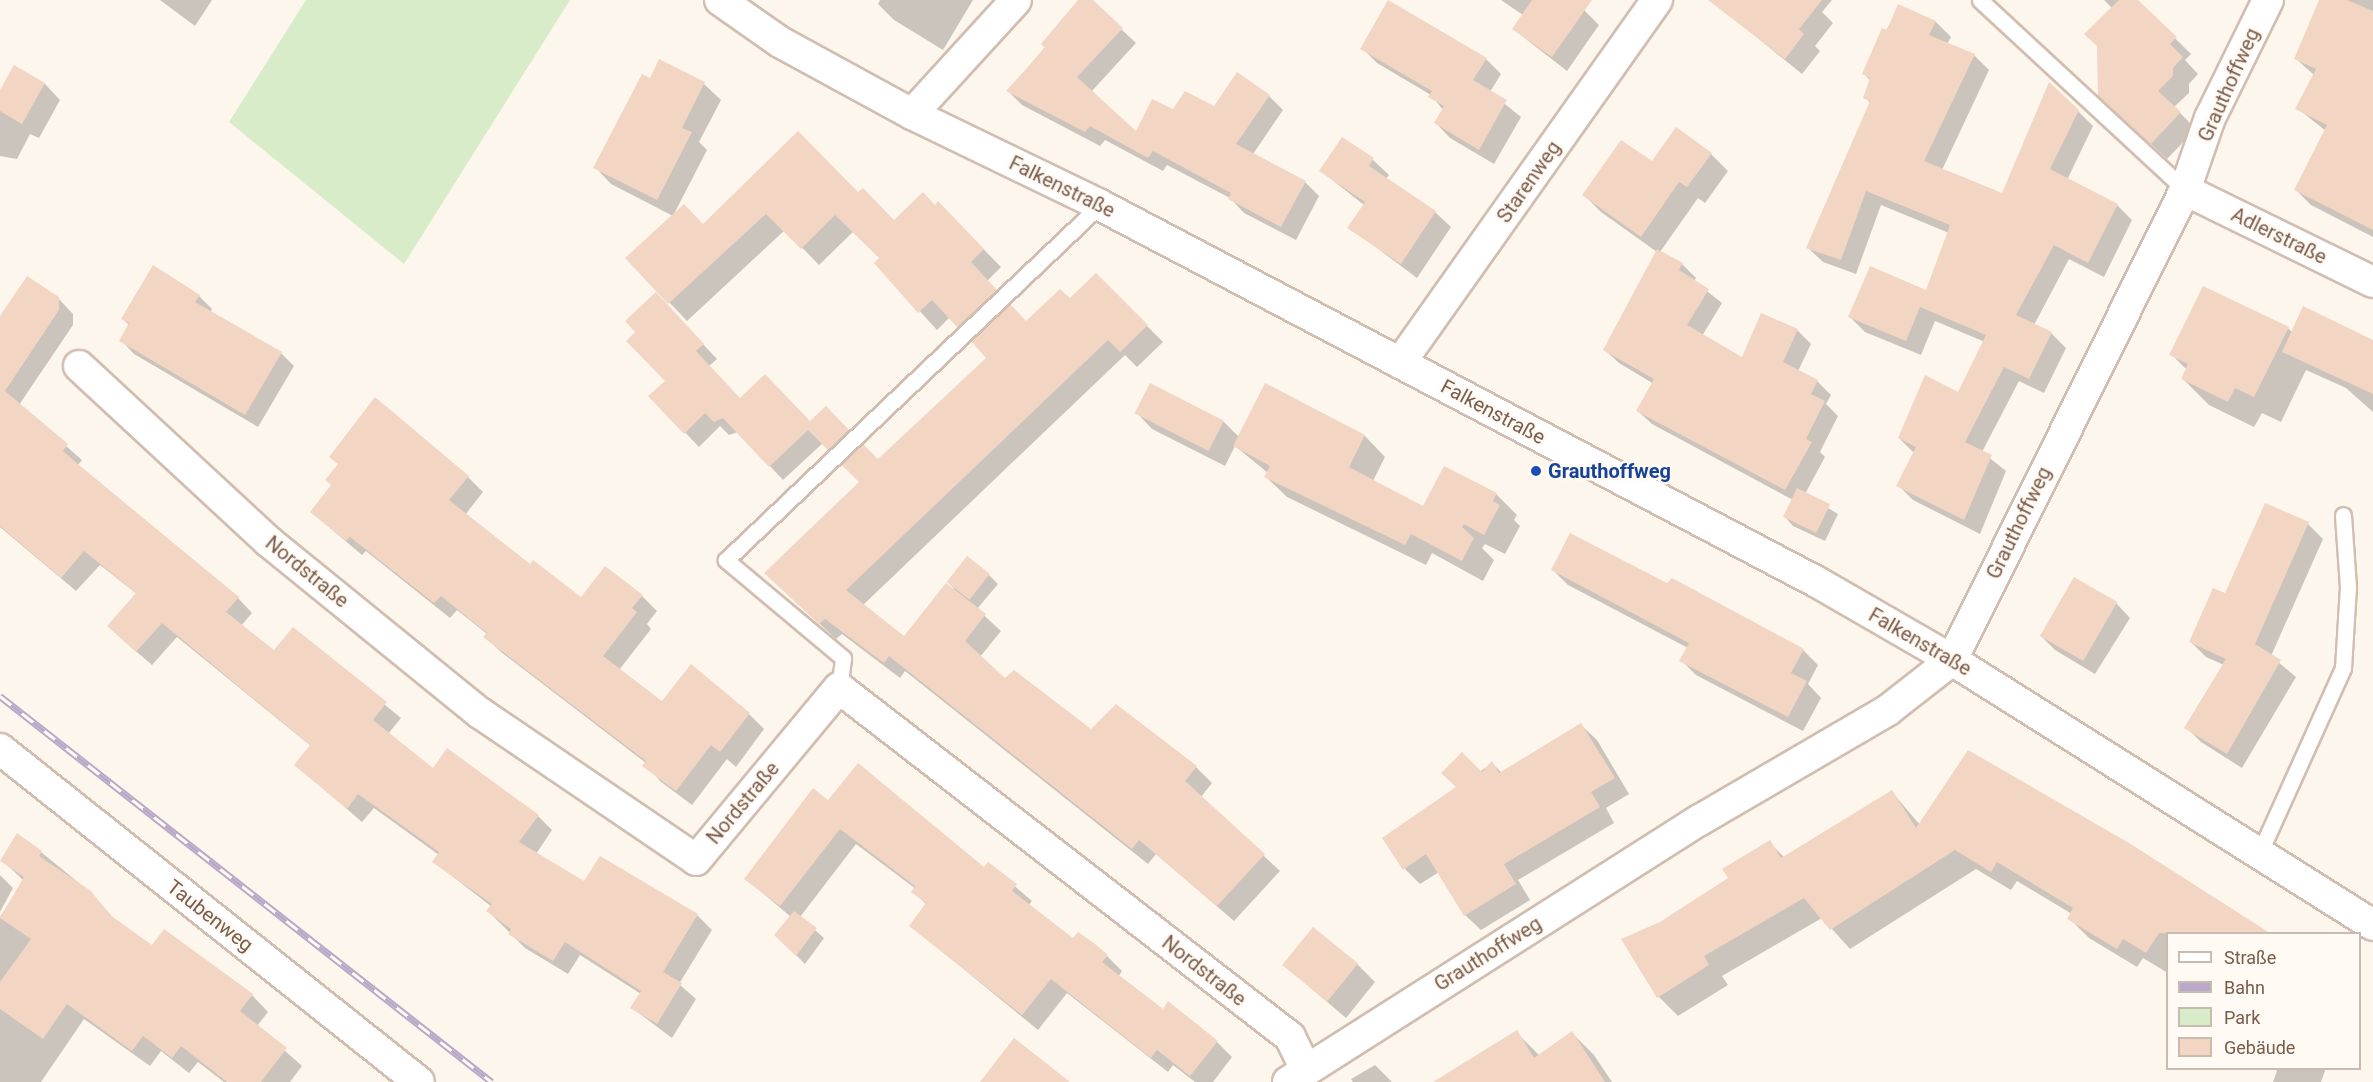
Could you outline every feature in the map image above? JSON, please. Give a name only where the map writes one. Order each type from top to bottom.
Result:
[{"type":"street","name":"Falkenstraße","points":[[720,0],[780,42],[912,114],[1100,205],[1817,582],[1952,660],[2373,925]]},
{"type":"street","points":[[912,114],[1016,0]]},
{"type":"street","name":"Starenweg","points":[[1400,363],[1657,0]]},
{"type":"street","name":"Grauthoffweg","points":[[1297,1076],[1700,820],[1888,710],[1952,660],[2186,190],[2210,118],[2268,0]]},
{"type":"street","name":"Adlerstraße","points":[[2186,190],[2373,282]]},
{"type":"street","name":"Nordstraße","points":[[80,366],[268,541],[480,713],[696,860],[839,688],[1290,1036],[1297,1076]]},
{"type":"street","name":"Taubenweg","points":[[0,749],[419,1082]]},
{"type":"lane","points":[[1980,0],[2186,190]]},
{"type":"lane","points":[[839,688],[843,658],[726,560],[1100,205]]},
{"type":"lane","points":[[2259,854],[2343,668],[2348,587],[2343,515]]},
{"type":"green space","points":[[306,0],[570,0],[404,264],[229,122]]},
{"type":"building","points":[[1078,0],[1093,0],[1123,28],[1077,77],[1136,131],[1152,99],[1173,109],[1185,91],[1214,106],[1237,72],[1270,95],[1236,144],[1306,181],[1281,227],[1228,199],[1231,193],[1153,151],[1148,158],[1090,126],[1085,132],[1006,91],[1045,48],[1041,44]]},
{"type":"building","points":[[1388,0],[1487,58],[1473,80],[1507,100],[1479,150],[1434,123],[1444,106],[1428,97],[1432,91],[1360,49]]},
{"type":"building","points":[[1532,0],[1592,0],[1552,57],[1512,29]]},
{"type":"building","points":[[1708,0],[1822,0],[1799,29],[1804,34],[1785,59]]},
{"type":"building","points":[[2119,0],[2138,0],[2177,37],[2170,44],[2183,57],[2173,68],[2173,76],[2158,91],[2181,112],[2150,145],[2098,96],[2097,46],[2084,34]]},
{"type":"building","points":[[2319,0],[2347,0],[2373,11],[2373,230],[2294,190],[2327,125],[2295,109],[2316,69],[2294,59]]},
{"type":"building","points":[[1898,4],[1936,21],[1929,35],[1975,54],[1924,161],[2002,193],[2049,82],[2079,110],[2050,169],[2118,204],[2088,263],[2054,245],[2016,315],[2052,332],[2029,379],[2004,367],[1965,442],[1992,455],[1964,520],[1896,486],[1916,447],[1898,438],[1925,375],[1958,392],[1986,335],[1920,307],[1906,341],[1848,317],[1870,266],[1926,290],[1950,225],[1866,191],[1841,260],[1806,248],[1870,101],[1863,98],[1870,78],[1862,74],[1882,28],[1887,30]]},
{"type":"building","points":[[659,59],[705,82],[682,128],[692,132],[657,200],[593,168],[642,74],[650,78]]},
{"type":"building","points":[[14,65],[45,83],[22,124],[0,111],[0,90]]},
{"type":"building","points":[[1676,127],[1712,153],[1687,187],[1679,182],[1641,237],[1582,195],[1621,140],[1652,161]]},
{"type":"building","points":[[798,131],[858,192],[863,188],[894,220],[923,192],[935,205],[938,201],[984,249],[971,262],[997,290],[957,327],[932,300],[918,313],[874,263],[879,258],[835,215],[801,249],[766,214],[668,304],[625,258],[684,204],[703,224]]},
{"type":"building","points":[[1342,137],[1374,158],[1369,166],[1436,211],[1401,264],[1347,228],[1365,202],[1319,171]]},
{"type":"building","points":[[1657,249],[1683,263],[1679,270],[1709,289],[1687,325],[1742,357],[1761,313],[1798,329],[1783,362],[1818,380],[1811,394],[1825,401],[1806,439],[1812,442],[1785,490],[1636,411],[1654,379],[1603,350]]},
{"type":"building","points":[[153,265],[200,295],[195,302],[282,352],[245,415],[119,341],[129,323],[121,319]]},
{"type":"building","points":[[1096,273],[1148,325],[1120,352],[1108,340],[846,590],[904,636],[946,583],[986,614],[965,641],[1005,678],[1014,670],[1091,729],[1116,704],[1197,766],[1185,781],[1265,854],[1217,906],[1139,840],[1132,849],[889,656],[884,663],[825,619],[819,624],[764,573],[859,482],[841,464],[863,444],[878,459],[986,358],[971,341],[1010,304],[1026,321],[1060,289],[1070,298]]},
{"type":"building","points":[[27,276],[59,297],[59,310],[5,391],[68,444],[63,451],[239,597],[226,612],[274,650],[293,627],[387,702],[373,720],[433,768],[447,748],[539,815],[519,842],[584,881],[600,856],[698,914],[663,972],[682,983],[657,1024],[630,1008],[641,991],[565,942],[553,961],[508,934],[511,929],[486,911],[492,904],[432,862],[439,852],[358,794],[347,809],[294,765],[310,745],[162,623],[136,652],[107,626],[136,593],[84,551],[61,578],[0,526],[0,316]]},
{"type":"building","points":[[2203,286],[2289,327],[2254,397],[2235,388],[2228,402],[2181,379],[2188,364],[2169,355]]},
{"type":"building","points":[[656,292],[704,344],[696,351],[740,398],[765,374],[810,421],[826,406],[849,430],[828,450],[808,430],[769,467],[723,418],[714,422],[705,413],[684,434],[648,396],[665,381],[626,341],[635,332],[625,321]]},
{"type":"building","points":[[2303,306],[2373,340],[2373,394],[2282,352]]},
{"type":"building","points":[[1150,383],[1224,421],[1209,451],[1135,413]]},
{"type":"building","points":[[1265,383],[1365,435],[1349,467],[1423,506],[1444,466],[1497,493],[1493,501],[1500,505],[1484,535],[1464,524],[1462,527],[1474,538],[1462,561],[1411,534],[1405,545],[1264,477],[1270,466],[1233,446]]},
{"type":"building","points":[[375,397],[469,476],[449,500],[530,564],[533,560],[581,597],[605,566],[643,595],[632,608],[637,612],[603,656],[662,701],[691,664],[750,713],[720,752],[711,745],[676,791],[642,766],[646,761],[483,637],[487,633],[441,596],[434,603],[350,537],[346,541],[310,512],[331,485],[325,480],[338,464],[329,457]]},
{"type":"building","points":[[1797,488],[1830,504],[1816,533],[1783,517]]},
{"type":"building","points":[[2265,503],[2309,522],[2255,644],[2281,660],[2227,754],[2184,728],[2226,659],[2189,642],[2213,588],[2225,593]]},
{"type":"building","points":[[1570,533],[1667,583],[1672,578],[1804,649],[1791,673],[1807,681],[1788,717],[1679,661],[1689,643],[1551,570]]},
{"type":"building","points":[[967,556],[990,574],[970,600],[947,582]]},
{"type":"building","points":[[2074,577],[2117,602],[2083,661],[2040,636]]},
{"type":"building","points":[[1581,723],[1615,778],[1591,792],[1600,807],[1504,864],[1516,884],[1464,916],[1426,854],[1403,870],[1382,838],[1456,787],[1441,773],[1462,752],[1482,772],[1492,761],[1499,773]]},
{"type":"building","points":[[1968,750],[2129,843],[2268,932],[2166,932],[2159,933],[2146,953],[2123,939],[2117,949],[2067,919],[2073,908],[1997,862],[1991,872],[1955,850],[1830,930],[1804,898],[1704,956],[1709,965],[1657,998],[1621,939],[1660,922],[1728,878],[1722,869],[1770,840],[1781,858],[1892,790],[1916,828]]},
{"type":"building","points":[[858,763],[984,867],[988,862],[1017,884],[1012,891],[1073,938],[1078,932],[1095,944],[1108,955],[1102,962],[1163,1009],[1168,1001],[1218,1041],[1190,1076],[1157,1050],[1151,1058],[1051,979],[1022,1015],[909,926],[926,903],[911,892],[915,886],[840,829],[780,906],[744,879],[813,788],[828,800]]},
{"type":"building","points":[[17,833],[42,851],[39,856],[91,891],[110,915],[152,945],[164,929],[253,994],[240,1011],[287,1048],[261,1082],[227,1082],[181,1046],[172,1058],[143,1036],[132,1051],[67,1004],[43,1039],[0,1009],[0,982],[31,939],[0,918],[24,877],[0,861]]},
{"type":"building","points":[[794,911],[817,928],[796,956],[774,935]]},
{"type":"building","points":[[1313,927],[1358,964],[1327,1002],[1282,965]]},
{"type":"building","points":[[1517,1030],[1534,1058],[1572,1031],[1605,1082],[1433,1082]]},
{"type":"building","points":[[1014,1038],[1070,1082],[980,1082]]},
{"type":"railway","points":[[0,696],[492,1082]]},
{"type":"place","name":"Grauthoffweg","points":[[1536,471]]}]
